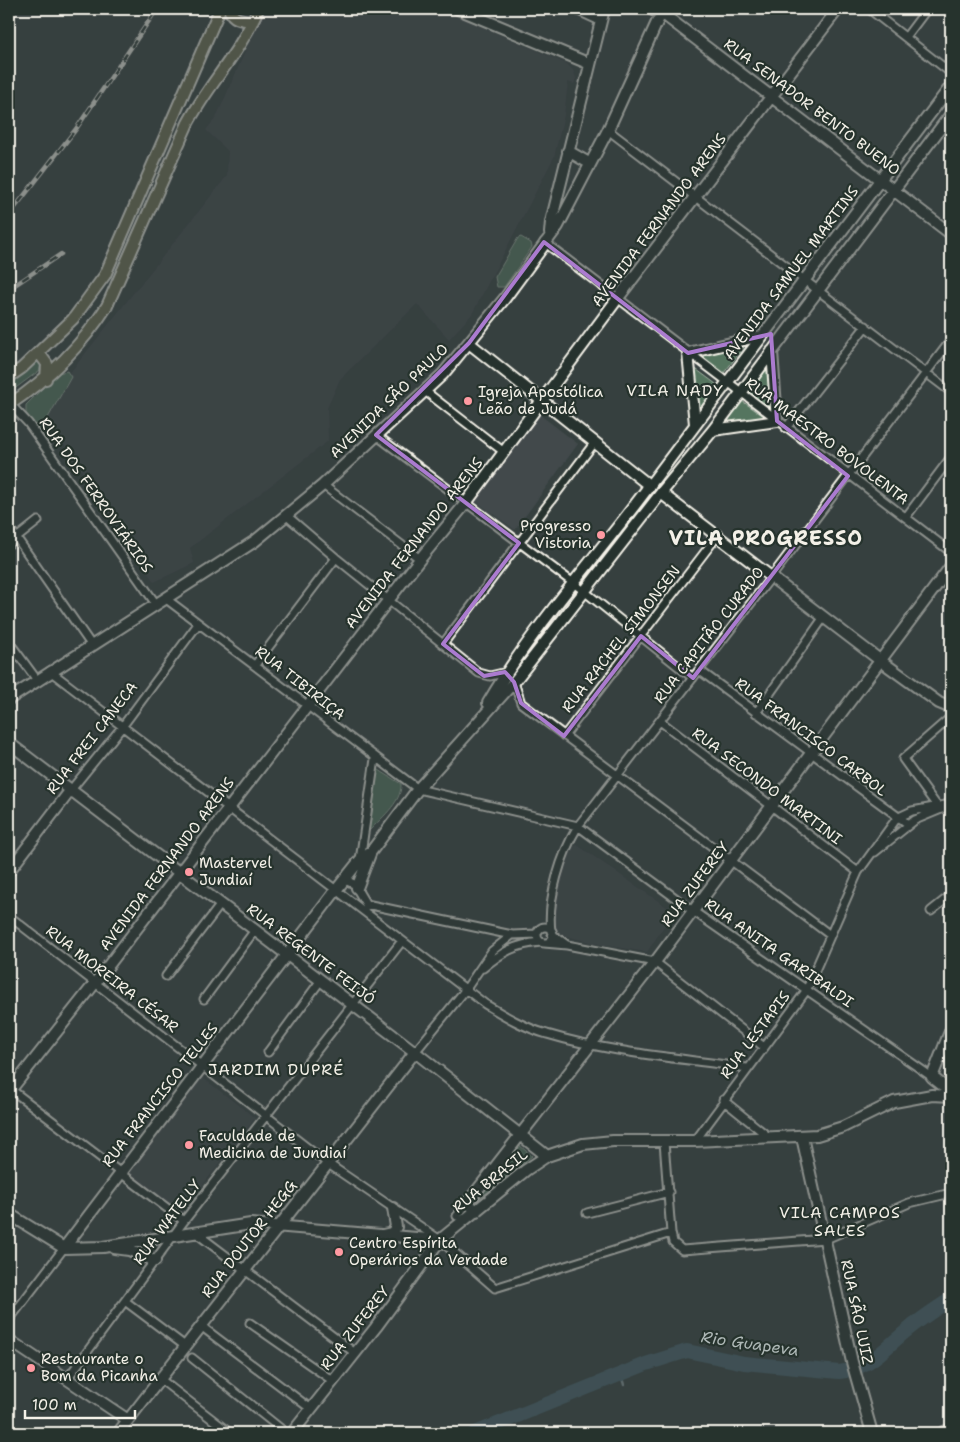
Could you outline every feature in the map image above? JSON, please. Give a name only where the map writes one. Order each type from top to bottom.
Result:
[{"type":"main road","points":[[9,377],[39,353],[73,319],[105,275],[220,9]]},
{"type":"main road","points":[[229,9],[232,16],[238,19],[253,21]]},
{"type":"main road","points":[[9,405],[46,379],[91,331],[107,306],[188,123],[201,98],[233,58],[258,9]]},
{"type":"main road","points":[[458,9],[590,64]]},
{"type":"main road","points":[[547,238],[604,9]]},
{"type":"main road","name":"AVENIDA FERNANDO ARENS","points":[[10,1090],[180,873],[420,559],[466,503],[618,298],[838,9]]},
{"type":"main road","name":"RUA SENADOR BENTO BUENO","points":[[663,11],[951,234]]},
{"type":"main road","name":"AVENIDA SÃO PAULO","points":[[9,699],[256,541],[323,485],[425,391],[470,343],[505,298],[547,238],[558,226],[589,163],[608,130],[663,11]]},
{"type":"main road","name":"AVENIDA SAMUEL MARTINS","points":[[478,720],[507,672],[572,583],[650,486],[726,382],[951,86]]},
{"type":"main road","name":"AVENIDA SAMUEL MARTINS","points":[[336,889],[360,860],[370,853],[418,789],[514,682],[660,493],[741,394],[817,290],[951,114]]},
{"type":"main road","points":[[568,151],[589,163]]},
{"type":"main road","points":[[695,424],[688,353],[761,336]]},
{"type":"main road","points":[[470,343],[650,486]]},
{"type":"main road","points":[[713,430],[777,421],[772,351]]},
{"type":"main road","points":[[39,353],[47,364],[46,379]]},
{"type":"main road","points":[[660,493],[718,535],[880,660],[939,703],[951,708]]},
{"type":"main road","name":"RUA ZUFEREY","points":[[468,1202],[593,1044],[951,566]]},
{"type":"main road","points":[[507,672],[514,682]]},
{"type":"main road","name":"RUA REGENTE FEIJÓ","points":[[9,743],[353,1004],[547,1156]]},
{"type":"main road","name":"RUA FREI CANECA","points":[[9,871],[70,791]]},
{"type":"main road","points":[[358,889],[370,853]]},
{"type":"main road","name":"RUA FRANCISCO TELLES","points":[[64,1248],[336,889]]},
{"type":"main road","points":[[932,1077],[951,1029]]},
{"type":"main road","name":"RUA DOUTOR HEGG","points":[[118,1433],[415,1052]]},
{"type":"main road","name":"RUA ANITA GARIBALDI","points":[[932,1077],[951,1094]]},
{"type":"main road","name":"RUA BRASIL","points":[[440,1240],[526,1170],[547,1156],[584,1144],[613,1141],[664,1142],[802,1137],[829,1133],[894,1102],[932,1095],[951,1094]]},
{"type":"main road","name":"RUA SÃO LUIZ","points":[[802,1137],[852,1362],[872,1433]]},
{"type":"main road","points":[[468,1202],[476,1212]]},
{"type":"main road","points":[[382,1235],[392,1233],[396,1227],[393,1208]]},
{"type":"main road","points":[[9,1214],[64,1248],[103,1247],[251,1224],[440,1240]]},
{"type":"main road","name":"RUA ZUFEREY","points":[[292,1433],[440,1240]]},
{"type":"main road","points":[[103,1247],[129,1250],[155,1261]]},
{"type":"main road","points":[[9,1340],[128,1420]]},
{"type":"main road","points":[[942,1433],[951,1429]]},
{"type":"street","points":[[574,9],[600,21]]},
{"type":"street","points":[[869,9],[951,73]]},
{"type":"street","points":[[906,37],[927,9]]},
{"type":"street","points":[[608,130],[951,392]]},
{"type":"street","name":"RUA MAESTRO BOVOLENTA","points":[[547,238],[618,298],[688,353],[848,476],[951,552]]},
{"type":"street","points":[[786,428],[866,326]]},
{"type":"street","name":"RUA CAPITÃO CURADO","points":[[550,914],[564,848],[578,826],[660,722],[951,340]]},
{"type":"street","points":[[425,391],[504,452]]},
{"type":"street","name":"RUA DOS FERROVIÁRIOS","points":[[9,405],[28,423],[161,601]]},
{"type":"street","points":[[376,435],[584,591],[693,678]]},
{"type":"street","points":[[443,644],[595,442]]},
{"type":"street","points":[[906,517],[951,457]]},
{"type":"street","points":[[323,485],[420,559]]},
{"type":"street","points":[[287,516],[388,601],[479,673],[490,676],[507,672]]},
{"type":"street","points":[[9,544],[38,521]]},
{"type":"street","points":[[9,527],[92,646]]},
{"type":"street","name":"RUA RACHEL SIMONSEN","points":[[564,736],[718,535]]},
{"type":"street","points":[[255,665],[336,558]]},
{"type":"street","name":"RUA TIBIRIÇA","points":[[161,601],[198,624],[255,665],[375,759],[418,789]]},
{"type":"street","points":[[756,713],[824,618]]},
{"type":"street","name":"RUA FREI CANECA","points":[[70,791],[122,727],[198,624]]},
{"type":"street","points":[[9,642],[37,680]]},
{"type":"street","name":"RUA FRANCISCO CARBOL","points":[[699,670],[897,818],[908,824]]},
{"type":"street","points":[[50,671],[485,1004],[516,1022],[546,1034],[593,1044],[747,1068]]},
{"type":"street","points":[[514,682],[521,703],[830,935]]},
{"type":"street","points":[[937,806],[903,759],[951,717]]},
{"type":"street","name":"RUA SECONDO MARTINI","points":[[660,722],[858,872]]},
{"type":"street","points":[[360,860],[375,759]]},
{"type":"street","name":"RUA ANITA GARIBALDI","points":[[418,789],[578,826],[693,911],[932,1077]]},
{"type":"street","name":"RUA LESTAPIS","points":[[867,859],[908,824],[951,804]]},
{"type":"street","name":"RUA LESTAPIS","points":[[695,1141],[747,1068],[806,991],[858,872],[897,818],[912,811],[951,804]]},
{"type":"street","points":[[345,880],[358,889],[376,919]]},
{"type":"street","points":[[347,898],[358,889]]},
{"type":"street","points":[[931,911],[951,895]]},
{"type":"street","points":[[166,976],[221,904]]},
{"type":"street","points":[[366,904],[512,935],[539,932],[546,928],[567,945]]},
{"type":"street","points":[[539,932],[550,914]]},
{"type":"street","points":[[539,932],[543,942],[551,939],[550,914]]},
{"type":"street","name":"RUA MOREIRA CÉSAR","points":[[9,916],[328,1163],[440,1240],[495,1288],[671,1233]]},
{"type":"street","points":[[204,999],[255,930]]},
{"type":"street","name":"RUA DOUTOR HEGG","points":[[415,1052],[466,989],[492,951],[512,935]]},
{"type":"street","name":"RUA WATELLY","points":[[67,1379],[184,1221],[402,941]]},
{"type":"street","name":"RUA DOUTOR HEGG","points":[[480,969],[500,953],[513,947],[543,942],[550,945],[567,945],[655,962]]},
{"type":"street","points":[[655,962],[764,1047]]},
{"type":"street","points":[[268,1052],[321,980]]},
{"type":"street","points":[[10,1090],[184,1221]]},
{"type":"street","points":[[724,1100],[771,1138]]},
{"type":"street","points":[[664,1142],[671,1233],[673,1242],[682,1250],[826,1239],[909,1203],[951,1192]]},
{"type":"street","points":[[587,1213],[669,1192]]},
{"type":"street","name":"RUA ZUFEREY","points":[[457,1216],[468,1202]]},
{"type":"street","points":[[196,1233],[355,1353]]},
{"type":"street","name":"RUA FRANCISCO TELLES","points":[[9,1320],[64,1248]]},
{"type":"street","points":[[125,1301],[185,1346]]},
{"type":"street","points":[[250,1323],[333,1381]]},
{"type":"street","points":[[201,1326],[311,1409]]},
{"type":"street","points":[[192,1358],[286,1433]]},
{"type":"street","points":[[160,1379],[230,1433]]},
{"type":"highlighted area","points":[[544,242],[688,353],[771,334],[777,421],[848,476],[693,678],[641,636],[564,736],[521,703],[514,682],[505,672],[484,676],[443,644],[519,543],[376,435],[469,343]]},
{"type":"shaded area","points":[[264,9],[440,9],[567,64],[573,70],[576,78],[574,84],[568,82],[564,115],[554,157],[472,314],[449,339],[417,304],[340,379],[327,408],[328,441],[190,548],[194,563],[154,582],[41,409],[227,176],[228,151],[206,130],[216,118]]},
{"type":"shaded area","points":[[539,414],[578,444],[515,530],[475,501]]},
{"type":"shaded area","points":[[577,845],[671,910],[672,914],[647,952],[593,943],[563,935],[550,924],[565,849]]},
{"type":"shaded area","name":"Faculdade de Medicina de Jundiaí","points":[[199,1075],[255,1118],[180,1214],[124,1171]]},
{"type":"green space","points":[[521,237],[531,243],[532,247],[504,287],[497,287],[495,277],[518,238]]},
{"type":"green space","points":[[744,347],[723,374],[698,355]]},
{"type":"green space","points":[[36,361],[41,362],[40,370],[9,393],[9,381]]},
{"type":"green space","points":[[770,364],[773,410],[750,393]]},
{"type":"green space","points":[[693,367],[716,384],[697,413]]},
{"type":"green space","points":[[67,371],[71,377],[40,432],[26,413],[26,405],[58,373]]},
{"type":"green space","points":[[742,401],[768,419],[720,427]]},
{"type":"green space","points":[[379,770],[401,784],[400,791],[398,798],[389,811],[367,833],[376,772]]},
{"type":"green space","points":[[519,1145],[532,1156],[475,1202],[472,1198]]},
{"type":"waterway","name":"Rio Guapeva","points":[[475,1433],[646,1364],[687,1351],[744,1363],[839,1372],[850,1370],[878,1356],[920,1320],[951,1299]]},
{"type":"waterway","points":[[621,1374],[624,1385]]},
{"type":"railway","points":[[9,215],[76,129],[157,9]]},
{"type":"railway","points":[[9,289],[61,254]]},
{"type":"place","name":"Igreja Apostólica Leão de Judá","points":[[468,401]]},
{"type":"place","name":"Progresso Vistoria","points":[[601,535]]},
{"type":"place","name":"Mastervel Jundiaí","points":[[189,872]]},
{"type":"place","name":"Faculdade de Medicina de Jundiaí","points":[[189,1145]]},
{"type":"place","name":"Centro Espírita Operários da Verdade","points":[[339,1252]]},
{"type":"place","name":"Restaurante o Bom da Picanha","points":[[31,1368]]},
{"type":"district","name":"VILA NADY","points":[[675,390]]},
{"type":"district","name":"VILA PROGRESSO","points":[[766,538]]},
{"type":"district","name":"JARDIM DUPRÉ","points":[[276,1069]]},
{"type":"district","name":"VILA CAMPOS SALES","points":[[840,1221]]}]
